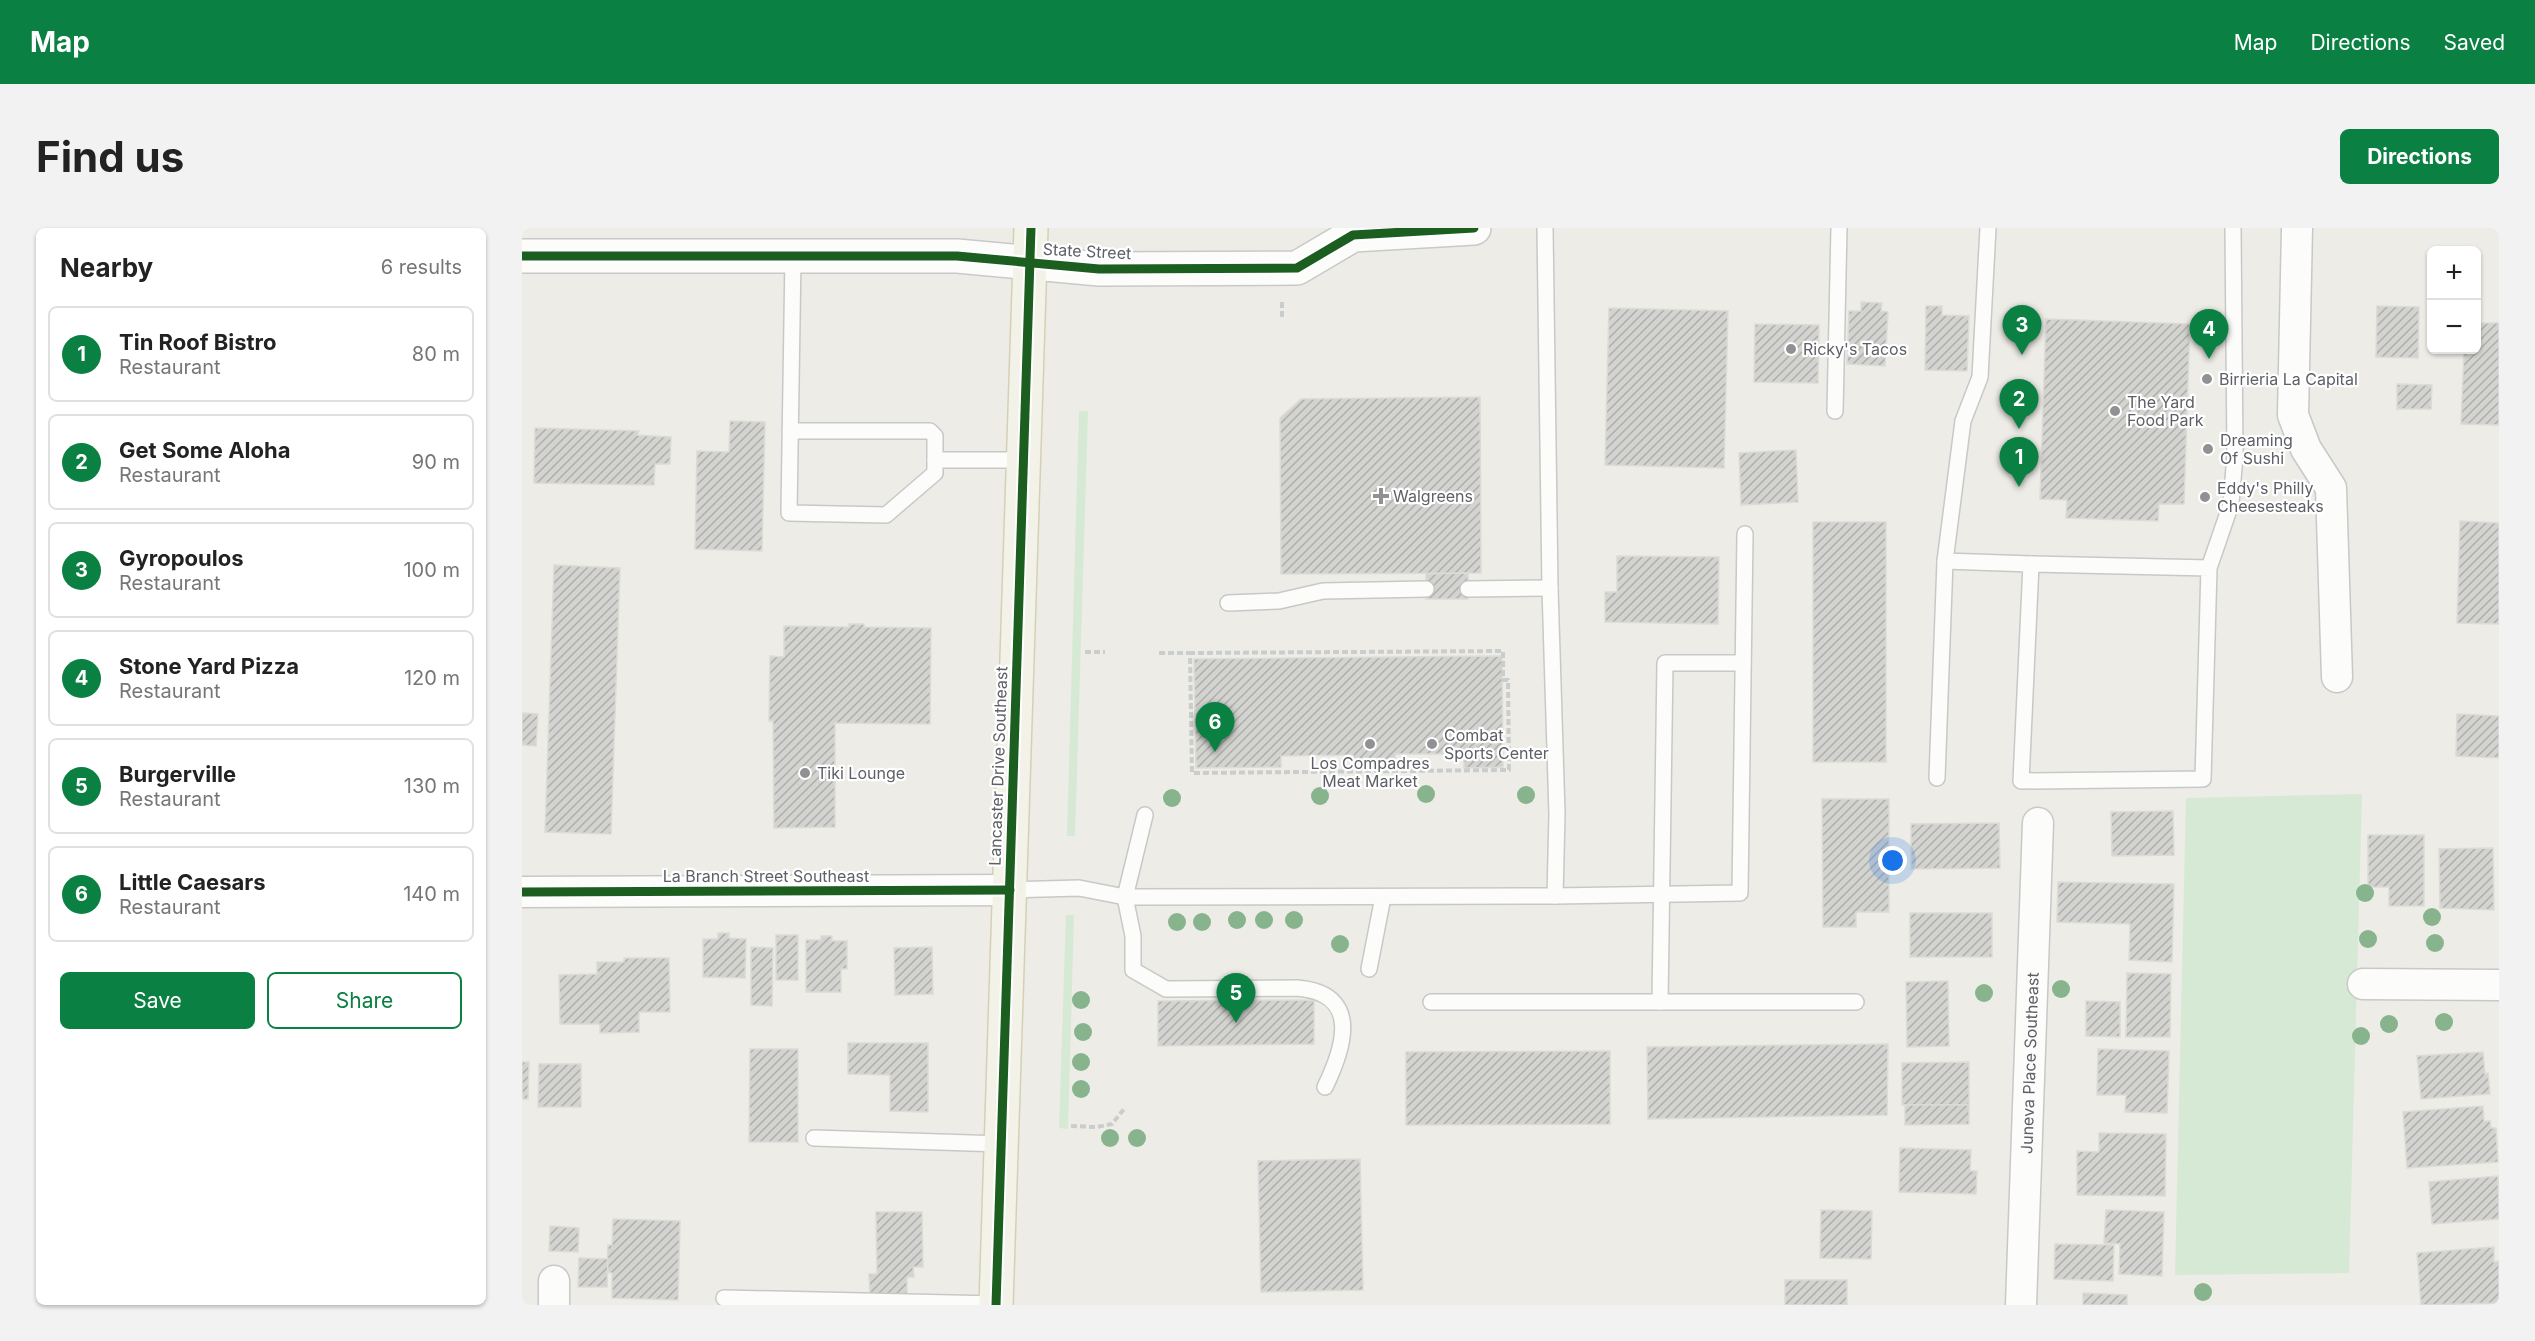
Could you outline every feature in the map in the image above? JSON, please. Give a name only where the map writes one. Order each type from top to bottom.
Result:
[{"type":"main road","name":"Lancaster Drive Southeast","points":[[996,1304],[1031,228]]},
{"type":"main road","name":"State Street","points":[[522,256],[957,256],[1099,269],[1297,268],[1348,231],[1474,228]]},
{"type":"street","points":[[2297,228],[2293,415],[2306,450],[2331,488],[2337,677]]},
{"type":"street","name":"Juneva Place Southeast","points":[[2021,1305],[2038,823]]},
{"type":"street","name":"La Branch Street Southeast","points":[[522,892],[1010,891]]},
{"type":"street","points":[[2363,984],[2499,984]]},
{"type":"lane","points":[[1545,228],[1550,588],[1557,814],[1555,896]]},
{"type":"lane","points":[[1835,411],[1839,228]]},
{"type":"lane","points":[[1937,778],[1945,561],[1963,421],[1980,377],[1988,228]]},
{"type":"lane","points":[[2031,564],[2021,781],[2203,779],[2209,568],[2231,504],[2235,454],[2233,228]]},
{"type":"lane","points":[[790,431],[930,431],[935,436],[935,473],[886,515],[789,513],[790,431],[793,256]]},
{"type":"lane","points":[[935,460],[1022,460]]},
{"type":"lane","points":[[1010,891],[1079,888],[1125,897],[1740,893],[1745,534]]},
{"type":"lane","points":[[1945,561],[2209,568]]},
{"type":"lane","points":[[1468,589],[1550,588]]},
{"type":"lane","points":[[1228,603],[1280,601],[1323,591],[1426,589]]},
{"type":"lane","points":[[1660,1002],[1665,663],[1743,663]]},
{"type":"lane","points":[[1145,816],[1125,897],[1133,936],[1133,970],[1166,989],[1306,989],[1315,990],[1332,999],[1340,1010],[1343,1026],[1335,1066],[1325,1087]]},
{"type":"lane","points":[[1369,969],[1383,897]]},
{"type":"lane","points":[[1431,1002],[1856,1002]]},
{"type":"lane","points":[[813,1138],[1002,1144]]},
{"type":"lane","points":[[724,1299],[996,1304]]},
{"type":"path","points":[[1282,298],[1282,320]]},
{"type":"path","points":[[1085,651],[1105,651]]},
{"type":"path","points":[[1159,653],[1503,651],[1503,680],[1508,680],[1509,770],[1192,773],[1190,653]]},
{"type":"path","points":[[1071,1126],[1097,1127],[1113,1124],[1124,1109]]},
{"type":"green space","points":[[1079,411],[1088,411],[1075,836],[1067,836]]},
{"type":"green space","points":[[2362,794],[2349,1273],[2175,1275],[2186,798]]},
{"type":"green space","points":[[1066,915],[1074,915],[1068,1129],[1059,1128]]},
{"type":"building","points":[[1861,302],[1882,303],[1881,311],[1888,312],[1885,366],[1847,364],[1849,311],[1861,311]]},
{"type":"building","points":[[1926,306],[1942,306],[1942,315],[1969,316],[1967,371],[1925,370]]},
{"type":"building","points":[[2377,306],[2419,307],[2418,358],[2376,357]]},
{"type":"building","points":[[1609,308],[1728,311],[1724,468],[1605,465]]},
{"type":"building","name":"The Yard Food Park","points":[[2046,319],[2190,324],[2184,504],[2159,504],[2158,521],[2066,518],[2067,500],[2040,499]]},
{"type":"building","points":[[2481,323],[2499,323],[2499,425],[2461,424],[2464,354],[2481,354]]},
{"type":"building","points":[[1755,324],[1819,325],[1818,383],[1754,382]]},
{"type":"building","points":[[2397,384],[2432,385],[2431,409],[2397,409]]},
{"type":"building","name":"Walgreens","points":[[1480,397],[1481,573],[1281,574],[1280,418],[1301,399]]},
{"type":"building","points":[[730,421],[765,422],[762,551],[695,549],[697,451],[729,452]]},
{"type":"building","points":[[535,428],[639,431],[637,435],[671,437],[670,464],[655,464],[654,485],[534,483]]},
{"type":"building","points":[[1796,450],[1798,502],[1741,505],[1739,453]]},
{"type":"building","points":[[2460,521],[2499,523],[2499,624],[2457,623]]},
{"type":"building","points":[[1813,522],[1886,522],[1886,762],[1813,762]]},
{"type":"building","points":[[1617,556],[1719,557],[1718,624],[1605,622],[1605,592],[1617,592]]},
{"type":"building","points":[[554,565],[620,568],[611,834],[545,832]]},
{"type":"building","points":[[1468,573],[1468,599],[1426,599],[1426,574]]},
{"type":"building","points":[[849,624],[864,624],[864,627],[931,628],[930,724],[835,723],[835,827],[774,828],[773,721],[769,721],[770,656],[784,657],[784,626],[849,627]]},
{"type":"building","points":[[1502,656],[1503,767],[1464,768],[1464,754],[1395,754],[1396,767],[1353,767],[1353,755],[1281,756],[1281,767],[1196,768],[1194,659]]},
{"type":"building","points":[[522,713],[538,714],[536,746],[522,745]]},
{"type":"building","points":[[2457,714],[2499,716],[2499,758],[2456,756]]},
{"type":"building","points":[[1822,799],[1889,799],[1889,912],[1856,912],[1856,927],[1823,927]]},
{"type":"building","points":[[2173,811],[2174,855],[2112,856],[2111,812]]},
{"type":"building","points":[[1999,823],[2000,868],[1911,869],[1911,824]]},
{"type":"building","points":[[2368,835],[2424,835],[2424,906],[2389,906],[2389,887],[2368,887]]},
{"type":"building","points":[[2493,848],[2494,910],[2440,908],[2439,849]]},
{"type":"building","points":[[2058,882],[2174,884],[2172,962],[2129,960],[2130,924],[2057,922]]},
{"type":"building","points":[[1910,913],[1992,913],[1992,957],[1910,957]]},
{"type":"building","points":[[718,933],[729,933],[729,938],[746,939],[745,978],[703,977],[703,939],[718,939]]},
{"type":"building","points":[[776,935],[798,935],[798,980],[776,980]]},
{"type":"building","points":[[821,936],[832,936],[832,941],[847,941],[847,969],[841,969],[841,992],[806,992],[806,940],[821,940]]},
{"type":"building","points":[[751,947],[773,948],[772,1006],[751,1005]]},
{"type":"building","points":[[932,947],[933,994],[895,995],[894,948]]},
{"type":"building","points":[[624,958],[669,958],[670,1012],[639,1012],[639,1032],[600,1033],[600,1024],[560,1024],[559,975],[597,974],[597,962],[624,962]]},
{"type":"building","points":[[2127,973],[2171,974],[2170,1037],[2126,1037]]},
{"type":"building","points":[[1948,981],[1949,1046],[1907,1047],[1906,982]]},
{"type":"building","points":[[1314,1000],[1314,1044],[1158,1046],[1158,1001]]},
{"type":"building","points":[[2086,1001],[2120,1002],[2120,1037],[2086,1036]]},
{"type":"building","points":[[848,1043],[928,1043],[928,1112],[890,1111],[890,1075],[848,1074]]},
{"type":"building","points":[[1888,1044],[1887,1115],[1648,1119],[1647,1047]]},
{"type":"building","points":[[750,1049],[798,1049],[798,1142],[749,1142]]},
{"type":"building","points":[[2098,1049],[2169,1051],[2167,1113],[2125,1112],[2126,1095],[2097,1095]]},
{"type":"building","points":[[1610,1051],[1610,1124],[1406,1125],[1406,1052]]},
{"type":"building","points":[[2483,1052],[2490,1094],[2421,1099],[2417,1056]]},
{"type":"building","points":[[522,1062],[529,1062],[528,1099],[522,1099]]},
{"type":"building","points":[[1969,1062],[1969,1105],[1902,1105],[1902,1063]]},
{"type":"building","points":[[539,1064],[581,1064],[581,1107],[538,1107]]},
{"type":"building","points":[[1905,1105],[1969,1105],[1969,1124],[1905,1125]]},
{"type":"building","points":[[2483,1106],[2484,1121],[2490,1121],[2491,1128],[2496,1128],[2498,1162],[2407,1168],[2403,1112]]},
{"type":"building","points":[[2099,1133],[2166,1134],[2165,1196],[2077,1195],[2077,1151],[2099,1152]]},
{"type":"building","points":[[1900,1148],[1971,1150],[1970,1171],[1977,1171],[1976,1194],[1899,1192]]},
{"type":"building","points":[[1360,1159],[1363,1290],[1261,1292],[1258,1161]]},
{"type":"building","points":[[2498,1176],[2499,1219],[2432,1224],[2429,1182]]},
{"type":"building","points":[[1821,1210],[1872,1211],[1871,1259],[1820,1258]]},
{"type":"building","points":[[2106,1210],[2164,1212],[2162,1276],[2119,1274],[2120,1244],[2104,1243]]},
{"type":"building","points":[[876,1212],[922,1212],[923,1267],[913,1267],[914,1277],[907,1277],[907,1296],[870,1297],[869,1274],[877,1274]]},
{"type":"building","points":[[613,1219],[680,1221],[678,1300],[612,1298],[612,1273],[607,1272],[608,1245],[612,1245]]},
{"type":"building","points":[[550,1226],[579,1228],[578,1252],[549,1251]]},
{"type":"building","points":[[2055,1244],[2114,1245],[2113,1281],[2054,1279]]},
{"type":"building","points":[[2494,1247],[2494,1262],[2499,1261],[2499,1303],[2421,1305],[2417,1253]]},
{"type":"building","points":[[579,1258],[608,1259],[607,1287],[578,1287]]},
{"type":"building","points":[[1785,1280],[1847,1280],[1847,1305],[1785,1305]]},
{"type":"building","points":[[2083,1293],[2127,1295],[2127,1305],[2083,1305]]},
{"type":"cycle path","points":[[996,1305],[1031,228]]},
{"type":"cycle path","points":[[522,256],[957,256],[1099,269],[1297,268],[1353,235],[1474,228]]},
{"type":"cycle path","points":[[522,892],[1010,890]]},
{"type":"place","name":"Ricky's Tacos","points":[[1791,349]]},
{"type":"place","name":"Gyropoulos","points":[[2022,355]]},
{"type":"place","name":"Stone Yard Pizza","points":[[2209,359]]},
{"type":"place","name":"Birrieria La Capital","points":[[2207,379]]},
{"type":"place","name":"The Yard Food Park","points":[[2115,411]]},
{"type":"place","name":"Get Some Aloha","points":[[2019,429]]},
{"type":"place","name":"Dreaming Of Sushi","points":[[2208,449]]},
{"type":"place","name":"Tin Roof Bistro","points":[[2019,487]]},
{"type":"place","name":"Walgreens","points":[[1381,496]]},
{"type":"place","name":"Eddy's Philly Cheesesteaks","points":[[2205,497]]},
{"type":"place","name":"Los Compadres Meat Market","points":[[1370,744]]},
{"type":"place","name":"Combat Sports Center","points":[[1432,744]]},
{"type":"place","name":"Little Caesars","points":[[1215,752]]},
{"type":"place","name":"Tiki Lounge","points":[[805,773]]},
{"type":"place","name":"Burgerville","points":[[1236,1023]]}]
